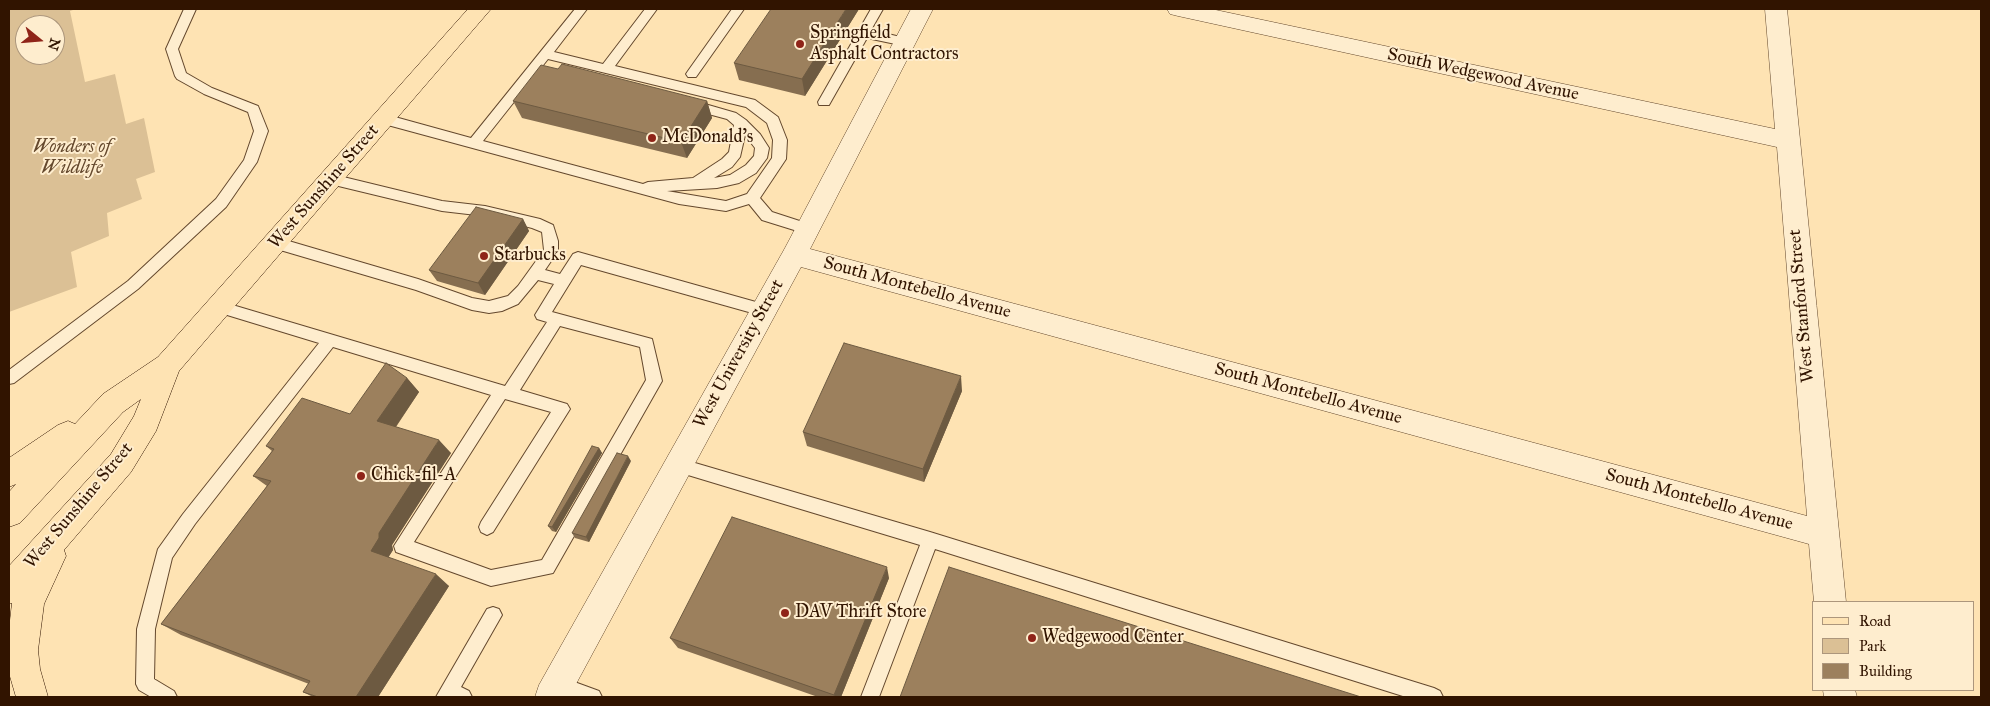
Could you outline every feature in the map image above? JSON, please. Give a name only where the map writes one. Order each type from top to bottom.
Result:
[{"type":"main road","name":"West Sunshine Street","points":[[9,512],[113,404],[168,365],[480,9]]},
{"type":"main road","name":"West Sunshine Street","points":[[9,589],[121,463],[146,422],[168,365]]},
{"type":"main road","points":[[9,474],[113,404]]},
{"type":"main road","points":[[32,697],[24,669],[22,650],[28,603],[41,575],[74,516]]},
{"type":"street","name":"West University Street","points":[[555,691],[794,255],[922,9]]},
{"type":"street","name":"South Wedgewood Avenue","points":[[1178,9],[1788,141]]},
{"type":"street","name":"West Stanford Street","points":[[1776,9],[1822,534],[1830,601]]},
{"type":"street","name":"South Montebello Avenue","points":[[794,255],[1822,534]]},
{"type":"lane","points":[[9,378],[147,273],[221,203],[250,162],[261,131],[252,109],[208,91],[181,76],[172,49],[190,9]]},
{"type":"lane","points":[[474,143],[581,9]]},
{"type":"lane","points":[[606,69],[651,9]]},
{"type":"lane","points":[[692,74],[738,9]]},
{"type":"lane","points":[[824,102],[877,9]]},
{"type":"lane","points":[[864,33],[905,42]]},
{"type":"lane","points":[[384,118],[679,199],[726,206],[752,198],[779,159],[780,140],[773,120],[750,103],[545,54]]},
{"type":"lane","points":[[535,66],[553,71]]},
{"type":"lane","points":[[640,188],[696,182],[717,183],[734,179],[751,169],[760,158],[762,148],[755,137],[741,123],[730,116],[676,101]]},
{"type":"lane","points":[[696,182],[727,163],[734,154],[741,123]]},
{"type":"lane","points":[[275,243],[418,285],[472,304],[489,307],[502,305],[513,300],[523,290],[551,251],[552,241],[548,229],[535,222],[485,211],[442,206],[331,179]]},
{"type":"lane","points":[[752,198],[767,216],[807,229]]},
{"type":"lane","points":[[557,319],[402,546],[491,578],[547,567],[654,381],[647,343],[557,319],[542,315],[578,258],[763,310]]},
{"type":"lane","points":[[535,273],[563,282]]},
{"type":"lane","points":[[219,307],[562,409],[487,527]]},
{"type":"lane","points":[[168,697],[145,684],[146,629],[164,555],[189,519],[330,340]]},
{"type":"lane","points":[[678,465],[930,540],[1434,697]]},
{"type":"lane","points":[[870,697],[930,540]]},
{"type":"lane","points":[[452,695],[492,616]]},
{"type":"lane","points":[[555,691],[593,697]]},
{"type":"green space","name":"Wonders of Wildlife","points":[[9,9],[76,9],[70,11],[85,82],[115,74],[126,124],[144,118],[155,172],[136,179],[142,199],[107,213],[109,236],[71,252],[77,287],[9,312]]},
{"type":"building","name":"Springfield Asphalt Contractors","points":[[771,9],[846,9],[802,79],[734,63]]},
{"type":"building","name":"McDonald's","points":[[562,64],[707,101],[681,142],[513,101],[541,65],[558,69]]},
{"type":"building","name":"Starbucks","points":[[476,207],[523,219],[478,283],[429,270]]},
{"type":"building","points":[[844,343],[961,376],[923,469],[803,432]]},
{"type":"building","points":[[386,363],[407,378],[377,421],[439,440],[379,533],[379,538],[371,551],[436,574],[356,697],[318,697],[303,692],[310,681],[161,624],[271,481],[253,476],[274,449],[266,446],[302,398],[350,414]]},
{"type":"building","points":[[592,446],[599,448],[552,527],[548,526]]},
{"type":"building","points":[[617,453],[628,456],[586,537],[572,533]]},
{"type":"building","name":"DAV Thrift Store","points":[[732,517],[887,567],[834,695],[670,638]]},
{"type":"building","name":"Wedgewood Center","points":[[949,567],[1361,697],[900,697]]},
{"type":"place","name":"Springfield Asphalt Contractors","points":[[800,44]]},
{"type":"place","name":"McDonald's","points":[[652,138]]},
{"type":"place","name":"Starbucks","points":[[484,256]]},
{"type":"place","name":"Chick-fil-A","points":[[361,476]]},
{"type":"place","name":"DAV Thrift Store","points":[[785,613]]},
{"type":"place","name":"Wedgewood Center","points":[[1032,638]]}]
